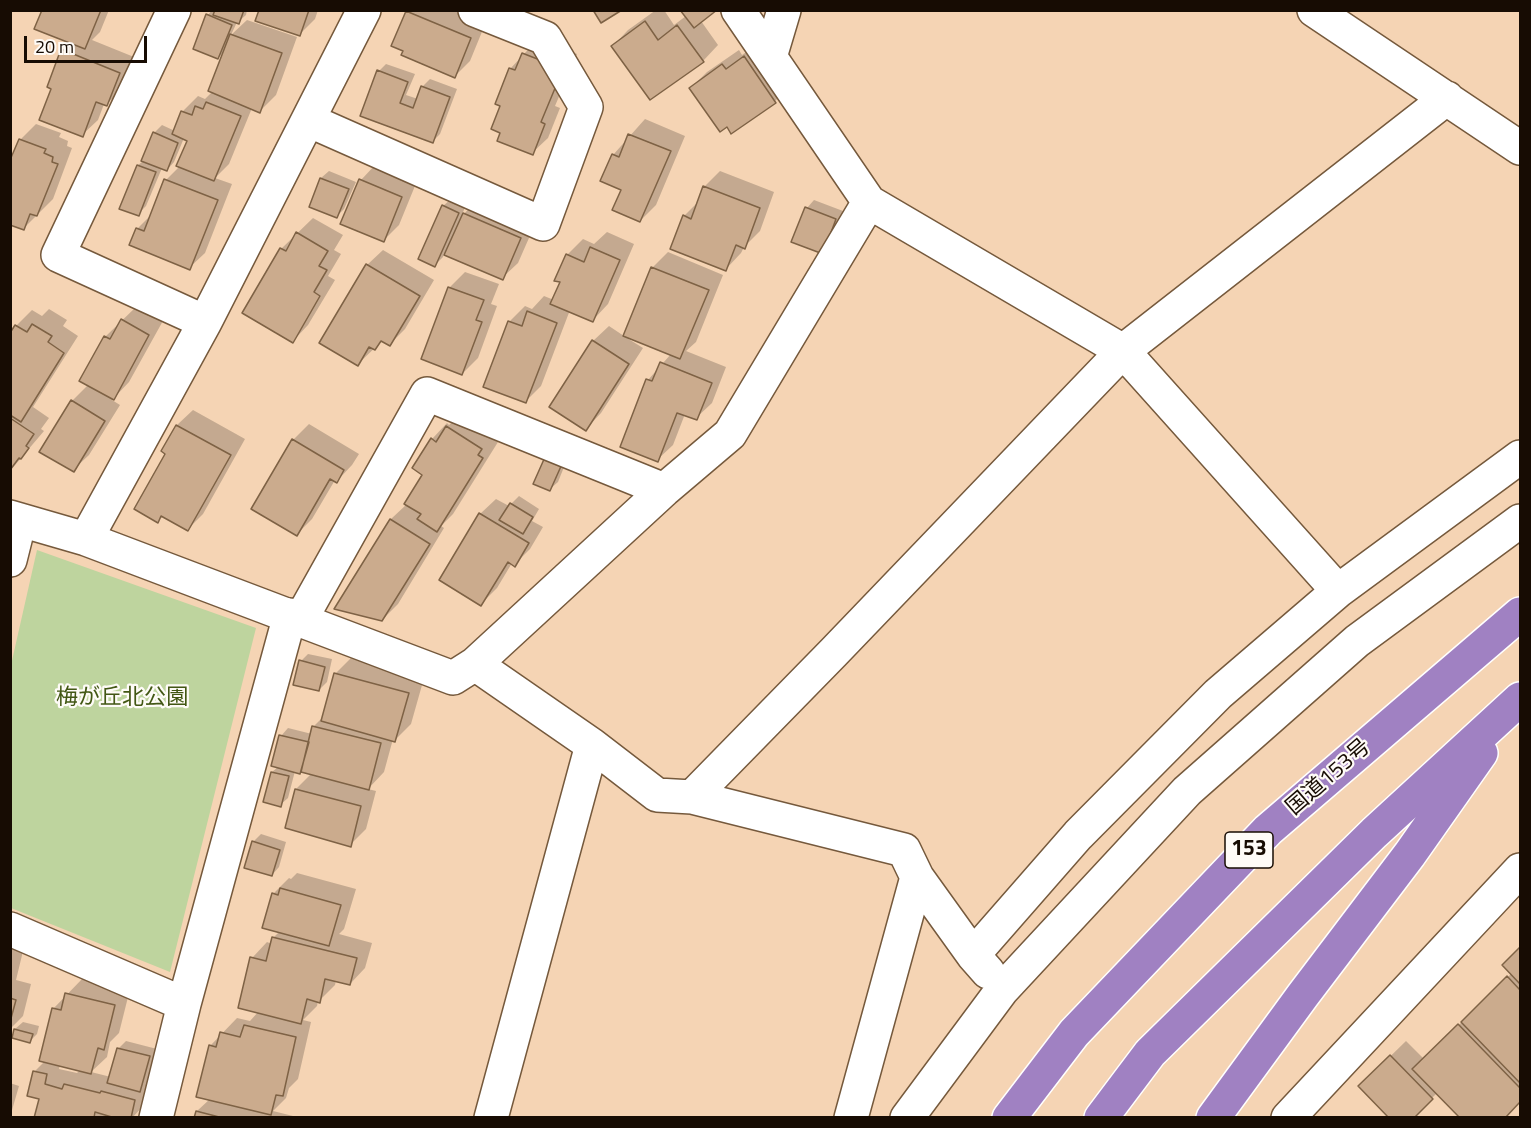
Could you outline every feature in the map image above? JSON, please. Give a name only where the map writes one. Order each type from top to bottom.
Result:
[{"type":"highway","name":"国道153号","points":[[1009,1118],[1074,1033],[1268,830],[1521,614]]},
{"type":"highway","points":[[1101,1118],[1150,1053],[1374,833],[1519,699]]},
{"type":"highway","points":[[1213,1118],[1410,854],[1519,699]]},
{"type":"street","points":[[174,10],[58,255],[205,322]]},
{"type":"street","points":[[86,539],[205,322],[364,10]]},
{"type":"street","points":[[308,120],[543,224],[586,106],[545,38],[475,10]]},
{"type":"street","points":[[738,10],[869,202],[1123,351],[1338,591]]},
{"type":"street","points":[[770,57],[784,10]]},
{"type":"street","points":[[1314,10],[1521,148]]},
{"type":"street","points":[[692,796],[1123,351],[1447,98]]},
{"type":"street","points":[[10,560],[15,518],[86,539],[453,678],[475,664],[664,490],[730,434],[869,202]]},
{"type":"street","points":[[156,1118],[184,1004],[295,617],[427,394],[664,490]]},
{"type":"street","points":[[973,955],[1078,835],[1218,694],[1338,591],[1521,457]]},
{"type":"street","points":[[907,1118],[1002,990],[1187,791],[1357,641],[1521,520]]},
{"type":"street","points":[[475,664],[592,745],[657,795],[692,796],[904,850],[917,877],[973,955],[1002,990]]},
{"type":"street","points":[[491,1118],[592,745]]},
{"type":"street","points":[[1287,1118],[1521,870]]},
{"type":"street","points":[[851,1118],[917,877]]},
{"type":"street","points":[[10,929],[184,1004]]},
{"type":"green space","name":"梅が丘北公園","points":[[37,550],[256,628],[170,972],[11,908],[11,665]]},
{"type":"building","points":[[42,10],[101,10],[85,49],[34,29]]},
{"type":"building","points":[[215,10],[244,10],[239,24],[213,15]]},
{"type":"building","points":[[259,10],[309,10],[300,36],[255,21]]},
{"type":"building","points":[[593,10],[622,10],[601,23]]},
{"type":"building","points":[[680,10],[717,10],[694,28]]},
{"type":"building","points":[[406,11],[471,38],[455,78],[401,55],[403,51],[391,46]]},
{"type":"building","points":[[206,14],[232,25],[218,59],[193,49]]},
{"type":"building","points":[[645,21],[658,40],[677,25],[704,62],[650,100],[611,46]]},
{"type":"building","points":[[230,34],[282,53],[260,113],[208,91]]},
{"type":"building","points":[[61,49],[120,73],[107,106],[96,102],[83,137],[39,120],[51,89],[47,87]]},
{"type":"building","points":[[522,53],[563,69],[541,122],[545,124],[533,155],[497,141],[500,133],[491,129],[500,106],[495,104],[509,68],[515,70]]},
{"type":"building","points":[[744,56],[776,103],[731,134],[727,127],[720,132],[689,88],[722,64],[726,69]]},
{"type":"building","points":[[377,70],[408,82],[400,103],[413,108],[421,86],[450,97],[433,143],[360,116]]},
{"type":"building","points":[[206,102],[241,116],[214,181],[176,166],[187,141],[172,134],[181,111],[192,115],[195,106],[203,109]]},
{"type":"building","points":[[153,132],[178,143],[167,171],[141,161]]},
{"type":"building","points":[[628,134],[671,151],[640,222],[612,210],[621,190],[600,181],[612,154],[619,157]]},
{"type":"building","points":[[19,139],[46,149],[44,153],[53,157],[52,162],[58,164],[37,216],[30,214],[24,230],[10,225],[10,160]]},
{"type":"building","points":[[137,165],[156,172],[139,216],[119,209]]},
{"type":"building","points":[[320,178],[349,189],[337,218],[309,207]]},
{"type":"building","points":[[164,179],[218,200],[190,270],[129,245],[136,228],[144,231]]},
{"type":"building","points":[[359,179],[402,197],[384,242],[340,224]]},
{"type":"building","points":[[703,186],[760,208],[745,249],[736,245],[726,271],[670,249],[683,215],[691,219]]},
{"type":"building","points":[[442,205],[459,213],[435,267],[418,259]]},
{"type":"building","points":[[805,207],[836,219],[823,254],[791,242]]},
{"type":"building","points":[[463,213],[521,238],[503,280],[444,255]]},
{"type":"building","points":[[296,232],[328,251],[319,266],[327,270],[314,292],[320,296],[293,343],[242,313],[280,248],[286,251]]},
{"type":"building","points":[[590,247],[620,260],[593,322],[550,304],[560,282],[554,281],[566,254],[584,262]]},
{"type":"building","points":[[366,264],[420,296],[390,346],[381,341],[375,350],[369,347],[358,366],[319,343]]},
{"type":"building","points":[[651,267],[709,290],[680,359],[623,336]]},
{"type":"building","points":[[448,287],[484,300],[476,320],[482,322],[462,375],[421,359]]},
{"type":"building","points":[[527,311],[557,323],[526,403],[483,387],[508,321],[522,326]]},
{"type":"building","points":[[121,319],[149,335],[114,400],[79,381],[104,336],[110,339]]},
{"type":"building","points":[[32,324],[52,336],[48,342],[64,353],[21,422],[10,415],[10,333],[15,325],[27,332]]},
{"type":"building","points":[[592,340],[629,364],[586,431],[549,407]]},
{"type":"building","points":[[660,362],[712,383],[697,420],[677,413],[658,462],[620,447],[646,379],[652,381]]},
{"type":"building","points":[[71,400],[105,421],[74,472],[39,452]]},
{"type":"building","points":[[10,418],[34,434],[26,446],[29,448],[10,470]]},
{"type":"building","points":[[176,425],[231,455],[188,531],[161,516],[158,523],[134,509],[165,454],[161,451]]},
{"type":"building","points":[[446,426],[482,449],[478,455],[483,458],[437,532],[417,519],[421,514],[404,504],[422,475],[412,468],[431,438],[436,442]]},
{"type":"building","points":[[292,439],[344,470],[337,483],[330,479],[297,536],[251,509]]},
{"type":"building","points":[[545,457],[562,464],[550,491],[533,484]]},
{"type":"building","points":[[510,503],[533,517],[523,534],[499,520]]},
{"type":"building","points":[[479,513],[529,543],[515,567],[508,562],[481,606],[439,580]]},
{"type":"building","points":[[390,519],[430,544],[382,621],[334,609]]},
{"type":"building","points":[[299,660],[325,667],[319,691],[293,685]]},
{"type":"building","points":[[334,673],[409,693],[395,742],[321,721]]},
{"type":"building","points":[[312,726],[381,743],[369,790],[301,772]]},
{"type":"building","points":[[279,735],[309,742],[300,774],[271,766]]},
{"type":"building","points":[[271,772],[289,776],[281,807],[263,802]]},
{"type":"building","points":[[295,789],[361,806],[351,847],[285,828]]},
{"type":"building","points":[[252,841],[280,850],[272,876],[244,868]]},
{"type":"building","points":[[280,888],[341,905],[329,946],[262,928],[272,893],[278,895]]},
{"type":"building","points":[[272,937],[357,958],[350,985],[325,979],[320,1003],[307,999],[301,1024],[238,1008],[250,957],[266,961]]},
{"type":"building","points":[[1520,947],[1520,984],[1502,965]]},
{"type":"building","points":[[1507,976],[1520,990],[1520,1083],[1461,1022]]},
{"type":"building","points":[[65,993],[115,1005],[104,1050],[98,1048],[91,1074],[39,1061],[52,1008],[61,1010]]},
{"type":"building","points":[[10,998],[16,1000],[10,1022]]},
{"type":"building","points":[[1458,1024],[1520,1088],[1520,1102],[1505,1118],[1460,1118],[1412,1069]]},
{"type":"building","points":[[244,1025],[296,1037],[283,1096],[276,1095],[271,1115],[196,1097],[209,1045],[216,1047],[220,1032],[240,1037]]},
{"type":"building","points":[[14,1029],[33,1034],[30,1043],[12,1038]]},
{"type":"building","points":[[117,1048],[150,1056],[140,1092],[107,1083]]},
{"type":"building","points":[[1390,1055],[1433,1099],[1414,1118],[1389,1118],[1358,1086]]},
{"type":"building","points":[[33,1071],[47,1074],[45,1084],[62,1089],[64,1084],[135,1100],[131,1118],[115,1118],[95,1112],[94,1118],[34,1118],[39,1099],[27,1096]]},
{"type":"building","points":[[196,1111],[223,1118],[194,1118]]}]
